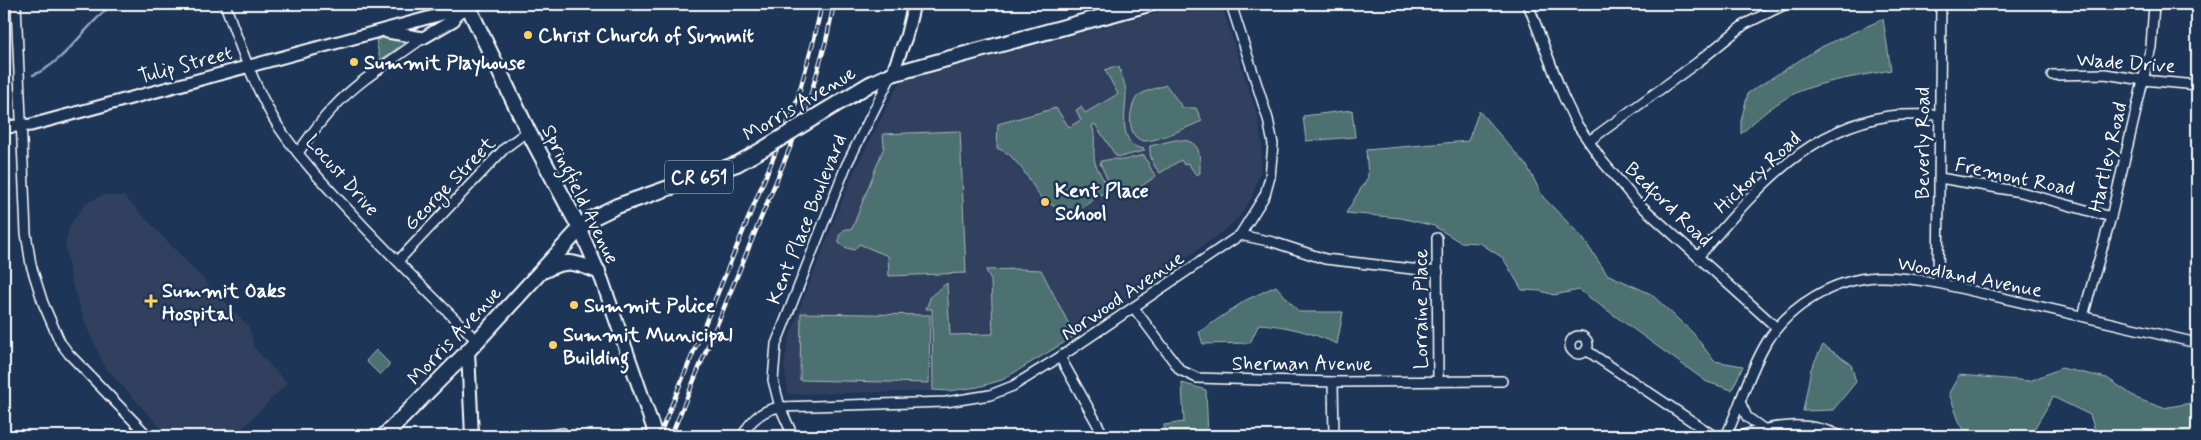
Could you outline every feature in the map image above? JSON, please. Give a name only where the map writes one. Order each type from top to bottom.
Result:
[{"type":"main road","name":"Morris Avenue","points":[[384,436],[468,351],[579,227],[600,213],[737,164],[863,88],[892,74],[1149,4]]},
{"type":"main road","name":"Springfield Avenue","points":[[470,5],[528,131],[579,227],[598,271],[655,433]]},
{"type":"main road","points":[[538,274],[562,262],[580,264],[598,271]]},
{"type":"main road","points":[[468,351],[472,436]]},
{"type":"street","points":[[16,4],[28,250],[43,303],[52,328],[69,354],[148,436]]},
{"type":"street","name":"Locust Drive","points":[[225,4],[247,67],[274,119],[298,153],[312,171],[477,341]]},
{"type":"street","name":"Kent Place Boulevard","points":[[793,436],[780,406],[773,375],[776,344],[846,166],[892,74],[906,37],[914,4]]},
{"type":"street","name":"Norwood Avenue","points":[[780,406],[967,400],[990,395],[1013,386],[1060,357],[1240,235],[1264,195],[1272,168],[1273,144],[1268,119],[1231,4]]},
{"type":"street","name":"Bedford Road","points":[[1528,4],[1563,96],[1576,123],[1603,162],[1636,201],[1777,328]]},
{"type":"street","points":[[1589,141],[1698,62],[1745,24],[1786,4]]},
{"type":"street","name":"Beverly Road","points":[[1938,283],[1941,4]]},
{"type":"street","name":"Hartley Road","points":[[2083,316],[2111,217],[2151,47],[2154,4]]},
{"type":"street","name":"Tulip Street","points":[[4,127],[21,127],[446,13],[455,14],[470,5]]},
{"type":"street","points":[[298,153],[323,119],[351,90],[423,38],[454,20],[455,14]]},
{"type":"street","name":"Tulip Street","points":[[374,32],[401,33],[423,38]]},
{"type":"street","name":"Wade Drive","points":[[2052,75],[2105,74],[2197,85]]},
{"type":"street","name":"Hickory Road","points":[[1698,257],[1742,206],[1797,154],[1813,143],[1852,125],[1870,120],[1911,114],[1939,115]]},
{"type":"street","name":"George Street","points":[[398,261],[505,148],[528,131]]},
{"type":"street","name":"Fremont Road","points":[[1940,178],[2021,192],[2111,217]]},
{"type":"street","points":[[1240,235],[1272,242],[1325,259],[1438,272]]},
{"type":"street","name":"Lorraine Place","points":[[1437,238],[1438,380]]},
{"type":"street","name":"Woodland Avenue","points":[[1726,436],[1741,404],[1755,366],[1777,328],[1798,309],[1819,294],[1848,282],[1878,277],[1906,278],[1938,283],[2197,343]]},
{"type":"street","name":"Sherman Avenue","points":[[1134,308],[1180,370],[1197,378],[1332,382],[1438,380],[1502,382]]},
{"type":"street","points":[[1586,350],[1714,436]]},
{"type":"street","points":[[1060,357],[1104,436]]},
{"type":"street","points":[[1332,382],[1334,436]]},
{"type":"street","points":[[1741,404],[1747,417],[1765,430]]},
{"type":"street","points":[[743,436],[753,419],[769,409],[780,406]]},
{"type":"street","points":[[1741,436],[1791,426],[1830,431],[1840,436]]},
{"type":"street","points":[[543,436],[564,433]]},
{"type":"shaded area","name":"Kent Place School","points":[[1189,4],[1221,4],[1258,117],[1262,145],[1260,172],[1252,197],[1239,217],[1220,234],[1080,333],[1002,380],[978,387],[949,391],[788,394],[784,365],[788,342],[803,300],[852,176],[897,87],[902,81]]},
{"type":"shaded area","name":"Summit Oaks Hospital","points":[[104,195],[124,196],[249,327],[254,348],[287,383],[235,436],[168,436],[105,367],[87,328],[71,281],[65,243],[71,223],[86,203]]},
{"type":"green space","points":[[1883,19],[1891,70],[1833,81],[1800,91],[1776,105],[1741,134],[1741,121],[1748,93],[1819,48]]},
{"type":"green space","points":[[390,37],[412,38],[380,60],[376,40]]},
{"type":"green space","points":[[1119,67],[1125,87],[1126,135],[1135,147],[1144,149],[1144,151],[1120,157],[1116,156],[1095,124],[1092,126],[1095,163],[1109,189],[1105,195],[1101,194],[1069,217],[1057,207],[1043,201],[1023,170],[1009,154],[997,148],[998,124],[1056,108],[1069,127],[1081,120],[1076,110],[1081,107],[1085,113],[1118,94],[1105,70]]},
{"type":"green space","points":[[1166,85],[1183,108],[1196,108],[1202,121],[1158,139],[1140,140],[1135,136],[1131,124],[1134,102],[1143,93]]},
{"type":"green space","points":[[1352,110],[1355,137],[1306,141],[1303,116]]},
{"type":"green space","points":[[1479,111],[1527,166],[1543,197],[1582,237],[1607,274],[1651,294],[1693,333],[1714,361],[1743,366],[1732,390],[1707,382],[1579,290],[1554,295],[1541,291],[1522,290],[1503,258],[1480,243],[1460,242],[1434,226],[1401,218],[1346,213],[1368,177],[1366,150],[1468,141]]},
{"type":"green space","points":[[960,131],[966,273],[889,276],[888,256],[859,244],[854,250],[844,247],[839,243],[839,236],[845,229],[852,229],[884,147],[883,134]]},
{"type":"green space","points":[[1175,140],[1184,140],[1194,144],[1199,153],[1200,173],[1196,175],[1188,163],[1184,165],[1181,160],[1160,173],[1153,164],[1150,146]]},
{"type":"green space","points":[[1144,155],[1156,176],[1132,193],[1127,186],[1115,184],[1111,187],[1100,163],[1101,161],[1124,160]]},
{"type":"green space","points":[[986,270],[1041,270],[1075,336],[1002,380],[978,387],[949,391],[933,390],[932,309],[926,309],[931,296],[947,283],[950,335],[993,334],[991,280]]},
{"type":"green space","points":[[1276,286],[1299,312],[1343,312],[1337,344],[1299,330],[1259,324],[1250,343],[1203,344],[1199,332],[1246,300]]},
{"type":"green space","points":[[801,313],[930,315],[929,383],[800,380]]},
{"type":"green space","points":[[1823,345],[1851,364],[1856,382],[1833,410],[1803,411],[1811,369]]},
{"type":"green space","points":[[376,350],[390,364],[380,375],[366,361]]},
{"type":"green space","points":[[2061,368],[2107,378],[2138,399],[2163,408],[2197,402],[2197,436],[2097,436],[2090,415],[2053,397],[2030,436],[1969,436],[1960,424],[1949,393],[1959,375],[2030,381]]},
{"type":"green space","points":[[1182,383],[1206,390],[1208,436],[1165,436],[1164,425],[1184,422]]},
{"type":"waterway","points":[[33,75],[55,62],[113,4]]},
{"type":"railway","points":[[659,436],[797,100],[822,4]]},
{"type":"railway","points":[[671,436],[808,104],[826,41],[834,4]]},
{"type":"place","name":"Christ Church of Summit","points":[[528,35]]},
{"type":"place","name":"Summit Playhouse","points":[[354,62]]},
{"type":"place","name":"Kent Place School","points":[[1045,202]]},
{"type":"place","name":"Summit Oaks Hospital","points":[[151,301]]},
{"type":"place","name":"Summit Police","points":[[574,305]]},
{"type":"place","name":"Summit Municipal Building","points":[[553,345]]}]
